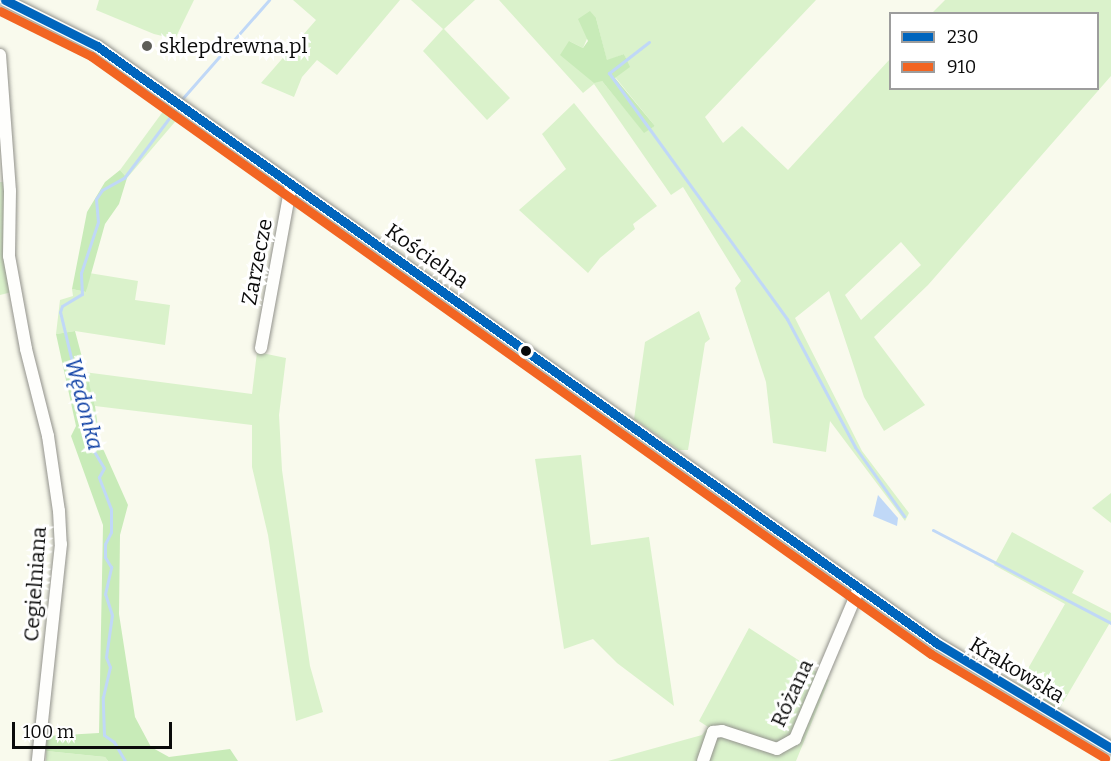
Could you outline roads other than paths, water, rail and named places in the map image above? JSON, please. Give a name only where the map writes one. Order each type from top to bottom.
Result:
[{"type":"street","name":"Kościelna","points":[[5,0],[97,46],[818,559]]},
{"type":"street","name":"Cegielniana","points":[[0,56],[10,191],[9,256],[26,349],[48,436],[59,511],[61,544],[38,761]]},
{"type":"street","name":"Zarzecze","points":[[261,348],[291,184]]},
{"type":"street","name":"Krakowska","points":[[818,559],[976,670],[1111,748]]},
{"type":"street","name":"Różana","points":[[703,761],[713,732],[722,731],[777,749],[795,739],[859,588]]},
{"type":"water","points":[[878,495],[898,518],[897,526],[873,516]]},
{"type":"waterway","name":"Wędonka","points":[[182,99],[269,0]]},
{"type":"waterway","points":[[649,42],[609,73],[787,319],[855,447],[904,516]]},
{"type":"waterway","name":"Wędonka","points":[[125,761],[114,742],[104,735],[103,697],[110,667],[106,657],[112,615],[105,594],[111,567],[105,557],[105,544],[111,532],[111,509],[99,477],[104,468],[93,450],[60,312],[62,306],[82,294],[81,273],[98,222],[96,199],[102,190],[124,178],[175,110]]},
{"type":"waterway","points":[[933,530],[1111,623]]},
{"type":"place","name":"sklepdrewna.pl","points":[[147,46]]}]
